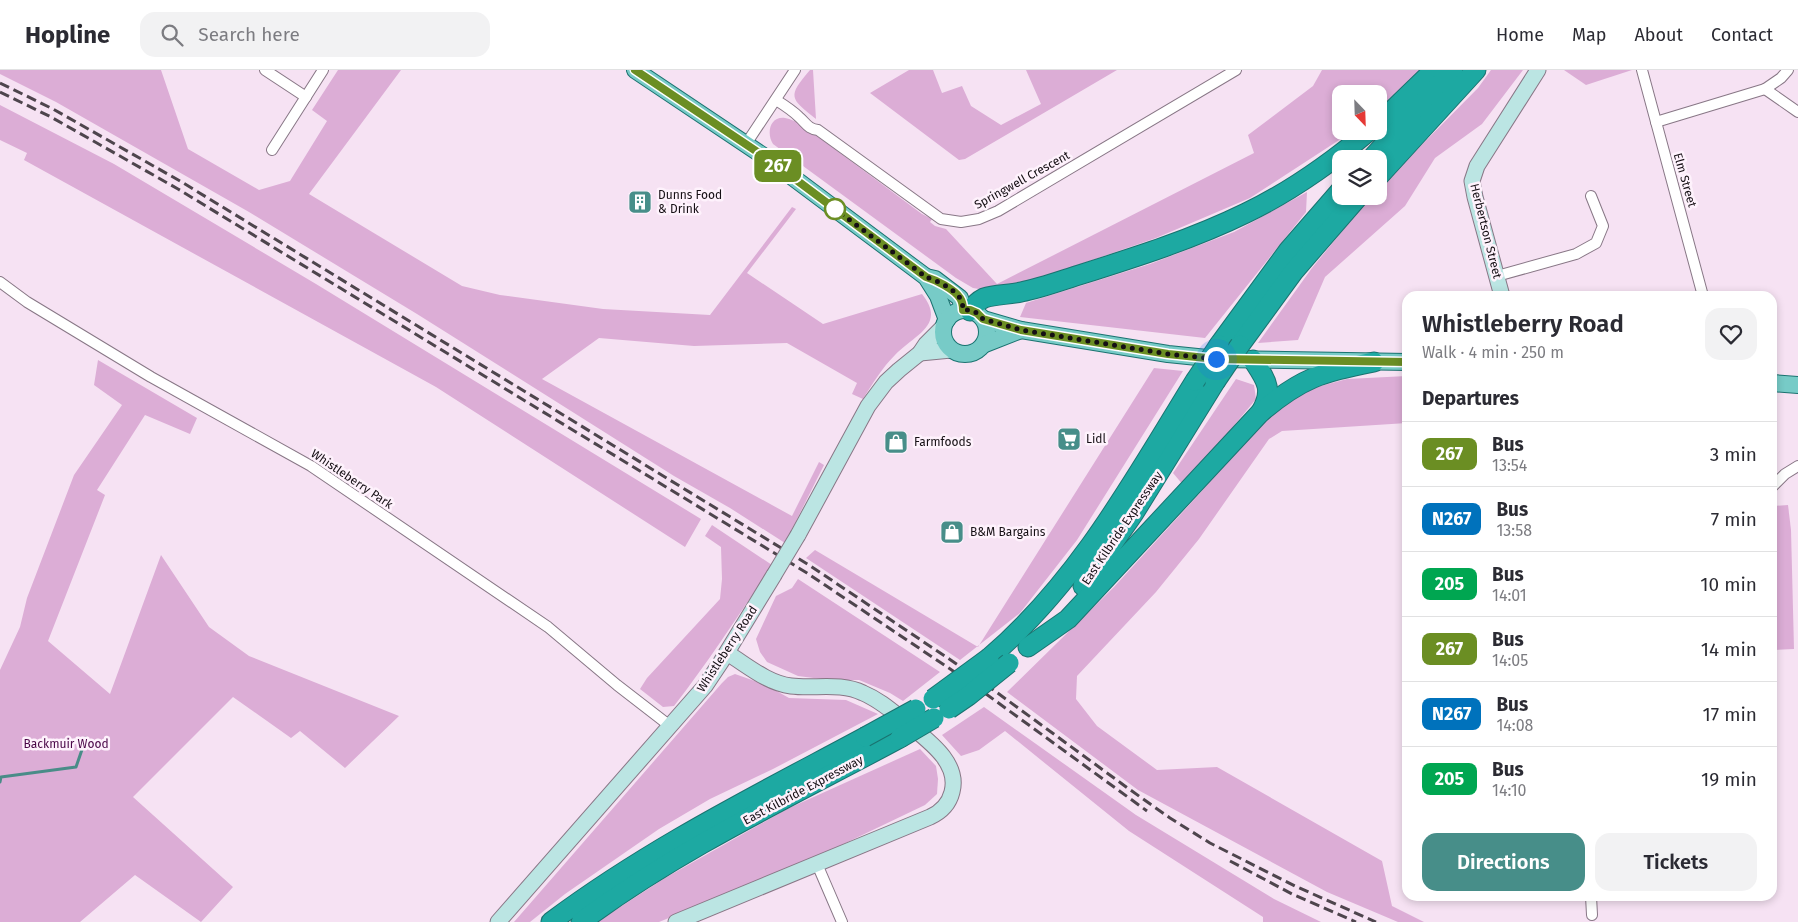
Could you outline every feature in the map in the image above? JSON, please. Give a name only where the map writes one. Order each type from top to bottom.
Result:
[{"type":"highway","points":[[1388,114],[1434,70]]},
{"type":"highway","points":[[1379,150],[1453,70]]},
{"type":"highway","points":[[1387,167],[1476,70]]},
{"type":"highway","points":[[972,313],[979,300],[986,297],[1019,293],[1145,254],[1248,212],[1307,177],[1357,140]]},
{"type":"highway","name":"East Kilbride Expressway","points":[[551,922],[617,875],[671,841],[933,699],[989,658],[1033,617],[1082,558],[1121,501],[1219,344],[1288,251],[1332,200]]},
{"type":"highway","name":"East Kilbride Expressway","points":[[581,922],[619,895],[689,852],[900,738],[942,713],[968,696],[1028,647],[1074,597],[1108,553],[1240,345],[1294,271],[1351,205]]},
{"type":"highway","points":[[1253,360],[1268,387],[1267,402],[1260,414]]},
{"type":"highway","points":[[1028,647],[1068,619],[1260,414],[1289,390],[1333,370],[1374,362]]},
{"type":"main road","points":[[635,70],[794,178],[926,277],[938,296],[945,323],[944,340],[951,350],[965,355],[973,354],[984,344],[1021,330]]},
{"type":"main road","points":[[926,277],[935,279],[960,298],[988,329],[984,344]]},
{"type":"main road","points":[[945,323],[954,313],[972,313],[1021,330],[1168,354],[1216,359],[1402,362]]},
{"type":"main road","points":[[1777,383],[1798,385]]},
{"type":"street","points":[[265,70],[306,97]]},
{"type":"street","points":[[272,150],[323,70]]},
{"type":"street","points":[[746,144],[795,70]]},
{"type":"street","name":"Springwell Crescent","points":[[776,100],[801,118],[812,129],[818,130],[941,219],[961,222],[979,219],[998,211],[1236,70]]},
{"type":"street","name":"Herbertson Street","points":[[1501,291],[1472,180],[1477,166],[1538,70]]},
{"type":"street","name":"Elm Street","points":[[1642,70],[1702,291]]},
{"type":"street","points":[[1656,122],[1765,89],[1781,78],[1788,70]]},
{"type":"street","points":[[1765,89],[1798,112]]},
{"type":"street","points":[[1497,276],[1576,254],[1596,243],[1603,226],[1591,196]]},
{"type":"street","name":"Whistleberry Park","points":[[0,282],[27,302],[151,377],[311,466],[548,627],[617,685],[670,726]]},
{"type":"street","name":"Whistleberry Road","points":[[498,922],[705,686],[798,535],[868,406],[891,378],[920,353],[945,323]]},
{"type":"street","points":[[920,353],[951,350]]},
{"type":"street","points":[[1777,482],[1785,474],[1798,466]]},
{"type":"street","points":[[676,922],[935,814],[946,805],[954,786],[951,768],[942,755],[913,728],[873,697],[847,688],[781,684],[764,676],[727,653]]},
{"type":"street","points":[[818,864],[842,922]]},
{"type":"street","points":[[1591,901],[1592,915]]},
{"type":"green space","points":[[0,70],[161,70],[188,149],[259,190],[290,181],[327,121],[312,110],[338,70],[401,70],[309,194],[462,286],[500,295],[603,309],[710,315],[792,207],[796,209],[747,273],[823,324],[922,294],[929,305],[931,314],[929,322],[925,329],[890,360],[863,399],[852,394],[857,383],[787,343],[694,346],[599,338],[542,379],[792,516],[819,462],[824,465],[785,543],[249,212],[56,102],[0,74]]},
{"type":"green space","points":[[810,70],[813,70],[816,119],[801,106],[795,97],[798,86]]},
{"type":"green space","points":[[909,70],[933,70],[942,93],[962,86],[971,106],[1001,125],[1041,104],[1026,70],[1117,70],[965,159],[959,160],[870,93]]},
{"type":"green space","points":[[1322,70],[1421,70],[1388,100],[1388,85],[1332,85],[1332,140],[1339,140],[1250,198],[1156,238],[1049,275],[997,289],[973,288],[956,278],[773,144],[770,135],[773,122],[780,118],[787,118],[801,124],[922,214],[932,219],[930,222],[935,226],[946,229],[997,284],[1254,153],[1248,135],[1313,86]]},
{"type":"green space","points":[[1491,70],[1523,70],[1482,124],[1435,158],[1405,206],[1325,277],[1298,340],[1258,343],[1312,268],[1364,205],[1387,205],[1387,180],[1478,88]]},
{"type":"green space","points":[[1564,70],[1632,70],[1586,85]]},
{"type":"green space","points":[[0,105],[114,164],[316,284],[701,519],[685,547],[436,387],[24,160],[27,153],[0,140]]},
{"type":"green space","points":[[1307,192],[1306,212],[1205,338],[1020,317],[1026,303],[1150,264],[1234,232]]},
{"type":"green space","name":"Backmuir Wood","points":[[98,360],[197,418],[190,434],[145,415],[97,490],[105,495],[48,641],[110,694],[161,555],[209,627],[249,656],[399,716],[345,768],[300,731],[291,738],[233,697],[133,797],[233,887],[201,922],[135,875],[80,922],[0,922],[0,670],[20,627],[27,598],[74,475],[122,405],[94,385]]},
{"type":"green space","points":[[1154,368],[1183,371],[1077,540],[1020,613],[979,645]]},
{"type":"green space","points":[[1402,376],[1402,423],[1282,431],[1269,439],[1199,539],[1156,592],[1077,676],[1076,699],[1097,726],[1157,770],[1217,767],[1382,861],[1392,906],[1424,922],[1398,922],[1327,892],[1138,790],[1007,692],[1114,587],[1201,492],[1256,428],[1302,391],[1347,379]]},
{"type":"green space","points":[[1236,379],[1254,385],[1256,399],[1184,486],[1173,473]]},
{"type":"green space","points":[[1788,505],[1791,530],[1794,649],[1777,650],[1777,506]]},
{"type":"green space","points":[[712,525],[772,565],[712,654],[674,706],[663,707],[640,689],[647,678],[720,599],[722,579],[721,547],[705,536]]},
{"type":"green space","points":[[815,550],[977,647],[960,660],[806,558]]},
{"type":"green space","points":[[798,579],[940,672],[903,701],[890,693],[859,680],[829,680],[798,676],[767,662],[760,652],[756,639],[776,596],[792,588]]},
{"type":"green space","points":[[735,674],[766,685],[789,698],[846,700],[878,714],[773,769],[710,799],[659,829],[565,894],[530,922],[514,922],[722,683],[728,677]]},
{"type":"green space","points":[[984,707],[1136,815],[1274,899],[1321,922],[1263,922],[1263,917],[1129,831],[1005,731],[979,750],[961,756],[942,735]]},
{"type":"green space","points":[[920,749],[936,766],[938,779],[937,794],[925,805],[808,861],[659,922],[597,922],[665,878],[787,809]]},
{"type":"waterway","points":[[0,782],[1,777],[76,767],[86,738]]},
{"type":"railway","points":[[0,83],[53,109],[180,181],[809,565],[973,675],[1129,789],[1210,843],[1295,886],[1376,922]]},
{"type":"railway","points":[[0,92],[51,117],[178,189],[807,573],[971,683],[1147,811]]},
{"type":"railway","points":[[1230,861],[1292,894],[1356,922]]},
{"type":"bus line","name":"267","points":[[635,70],[771,161],[926,277],[935,279],[945,286],[960,298],[963,310],[977,313],[983,319],[1021,330],[1090,342],[1216,359],[1402,362]]},
{"type":"place","name":"Dunns Food & Drink","points":[[640,202]]},
{"type":"place","name":"Lidl","points":[[1069,439]]},
{"type":"place","name":"Farmfoods","points":[[896,442]]},
{"type":"place","name":"B&M Bargains","points":[[952,532]]},
{"type":"route","points":[[835,209],[926,277],[935,279],[945,286],[960,298],[963,310],[977,313],[983,319],[1021,330],[1049,335],[1168,354],[1216,359]]}]
